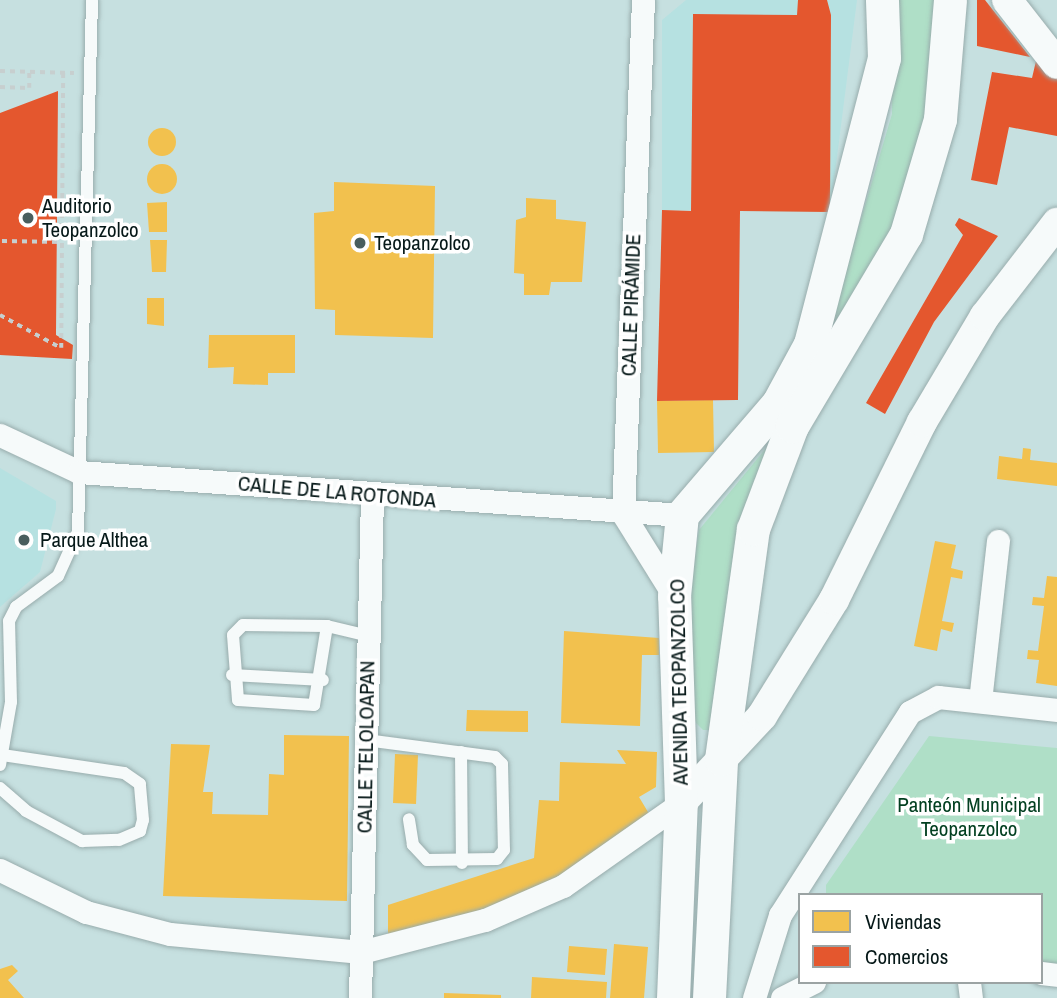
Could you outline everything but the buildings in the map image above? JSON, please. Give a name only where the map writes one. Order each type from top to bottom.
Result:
[{"type":"main road","points":[[682,515],[778,404],[810,345],[884,58],[882,0]]},
{"type":"main road","name":"AVENIDA TEOPANZOLCO","points":[[709,998],[721,759],[753,529],[792,426],[906,234],[940,119],[950,0]]},
{"type":"main road","name":"AVENIDA TEOPANZOLCO","points":[[673,998],[681,803],[674,596],[682,515]]},
{"type":"street","name":"CALLE PIRÁMIDE","points":[[623,514],[643,0]]},
{"type":"street","points":[[1007,0],[1057,64]]},
{"type":"street","points":[[0,870],[86,912],[170,934],[361,952],[485,920],[563,886],[681,803],[762,716],[834,600],[922,422],[985,316],[1057,223]]},
{"type":"street","name":"CALLE DE LA ROTONDA","points":[[0,435],[79,472],[623,514],[682,515]]},
{"type":"street","name":"CALLE TELOLOAPAN","points":[[360,998],[372,495]]},
{"type":"street","points":[[623,514],[674,596]]},
{"type":"street","points":[[981,701],[998,541]]},
{"type":"street","points":[[808,884],[910,712],[938,697],[1057,710]]},
{"type":"street","points":[[754,998],[780,915],[798,895]]},
{"type":"street","points":[[782,998],[810,987]]},
{"type":"lane","points":[[0,788],[26,811],[82,841],[119,840],[140,831],[143,820],[140,784],[124,773],[1,760],[9,621],[16,607],[58,576],[78,532],[92,0]]},
{"type":"lane","points":[[327,626],[323,680],[314,705],[306,709],[249,705],[232,691],[233,635],[243,625],[327,626],[369,628]]},
{"type":"lane","points":[[232,675],[323,680]]},
{"type":"lane","points":[[366,740],[495,757],[505,779],[504,850],[497,859],[462,863],[427,860],[413,845],[409,819]]},
{"type":"lane","points":[[461,752],[462,863]]},
{"type":"path","points":[[0,71],[90,74]]},
{"type":"path","points":[[0,87],[29,88],[29,72]]},
{"type":"path","points":[[0,314],[61,348],[63,73]]},
{"type":"path","points":[[2,241],[62,243]]},
{"type":"shaded area","points":[[686,0],[857,0],[830,212],[662,210],[662,20]]},
{"type":"shaded area","name":"Parque Althea","points":[[0,468],[56,501],[56,509],[40,572],[0,607]]},
{"type":"green space","points":[[890,0],[938,0],[931,99],[897,235],[815,374],[892,114]]},
{"type":"green space","points":[[766,448],[771,451],[711,730],[703,730],[693,720],[691,581],[699,530]]},
{"type":"green space","name":"Panteón Municipal Teopanzolco","points":[[929,736],[1057,748],[1057,968],[1043,966],[1043,893],[826,893],[826,885]]},
{"type":"place","name":"Auditorio Teopanzolco","points":[[28,218]]},
{"type":"place","name":"Teopanzolco","points":[[360,243]]},
{"type":"place","name":"Parque Althea","points":[[24,540]]}]
